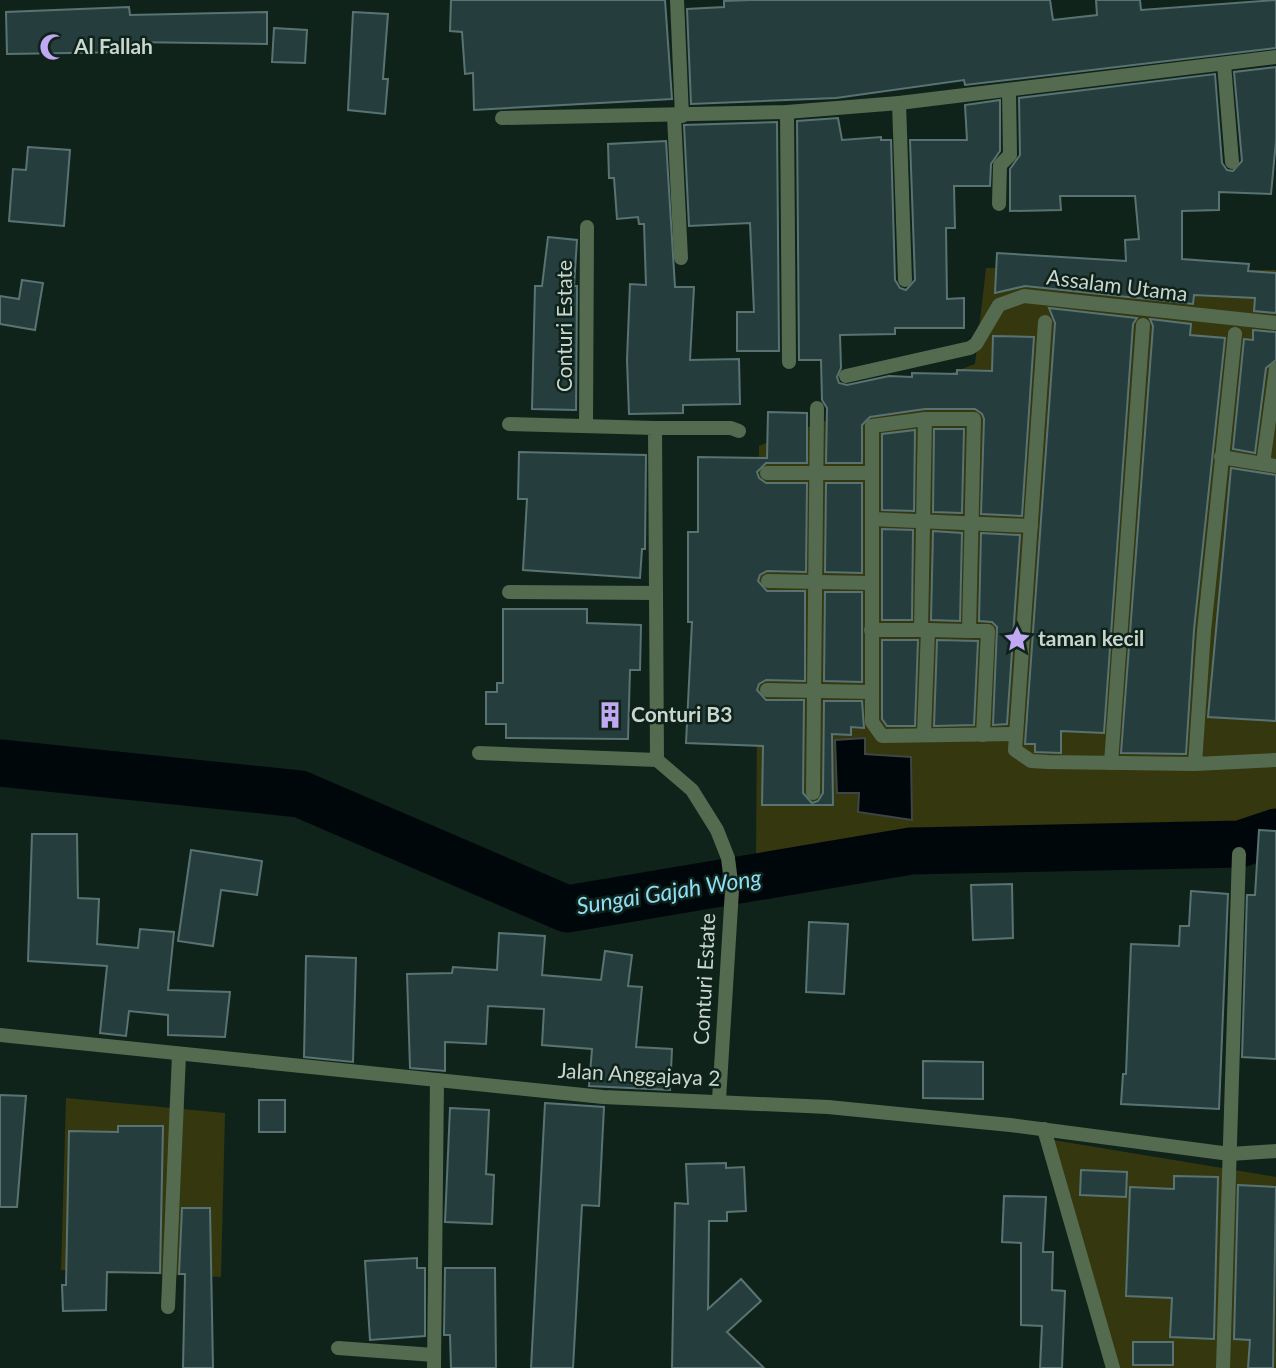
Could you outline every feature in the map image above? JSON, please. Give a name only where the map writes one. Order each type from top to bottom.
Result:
[{"type":"street","points":[[677,0],[681,258]]},
{"type":"street","points":[[502,118],[787,112],[1009,91],[1276,57]]},
{"type":"street","points":[[1224,64],[1233,162]]},
{"type":"street","points":[[999,204],[1000,165],[1010,155],[1009,91]]},
{"type":"street","points":[[899,103],[905,280]]},
{"type":"street","points":[[787,112],[789,362]]},
{"type":"street","name":"Conturi Estate","points":[[586,426],[587,227]]},
{"type":"street","name":"Assalam Utama","points":[[846,376],[976,344],[999,305],[1024,296],[1222,320],[1276,323]]},
{"type":"street","points":[[1045,323],[1016,750],[1031,761],[1195,764],[1276,760]]},
{"type":"street","points":[[1111,763],[1143,325]]},
{"type":"street","points":[[1195,764],[1221,457],[1235,334]]},
{"type":"street","points":[[1221,457],[1269,465],[1276,369]]},
{"type":"street","points":[[813,793],[817,408]]},
{"type":"street","points":[[969,631],[974,419],[925,419],[872,426],[871,692],[872,722],[877,733],[1015,734]]},
{"type":"street","points":[[924,734],[925,419]]},
{"type":"street","points":[[509,424],[731,428],[739,431]]},
{"type":"street","points":[[479,753],[657,760],[655,428]]},
{"type":"street","points":[[767,473],[872,473]]},
{"type":"street","points":[[872,519],[1031,526]]},
{"type":"street","points":[[768,582],[872,583]]},
{"type":"street","points":[[509,592],[656,593]]},
{"type":"street","points":[[871,630],[988,631],[983,735]]},
{"type":"street","points":[[767,690],[871,692]]},
{"type":"street","name":"Conturi Estate","points":[[657,760],[692,790],[717,830],[728,858],[732,890],[719,1100]]},
{"type":"street","points":[[1223,1368],[1239,854]]},
{"type":"street","name":"Jalan Anggajaya 2","points":[[0,1035],[603,1097],[719,1100],[828,1107],[1044,1129],[1230,1154],[1276,1152]]},
{"type":"street","points":[[168,1307],[179,1055]]},
{"type":"street","points":[[338,1348],[434,1362],[437,1080]]},
{"type":"street","points":[[1044,1129],[1113,1368]]},
{"type":"shaded area","name":"taman kecil","points":[[986,268],[1276,270],[1276,832],[1240,844],[756,861],[759,446],[975,364]]},
{"type":"shaded area","points":[[865,738],[865,754],[911,757],[912,820],[858,812],[859,793],[837,793],[835,740]]},
{"type":"shaded area","points":[[66,1098],[225,1113],[221,1277],[61,1270]]},
{"type":"shaded area","points":[[1041,1138],[1276,1177],[1276,1368],[1114,1368]]},
{"type":"building","points":[[451,0],[665,0],[672,99],[474,110],[473,73],[465,74],[462,32],[450,31]]},
{"type":"building","points":[[751,0],[1050,0],[1053,20],[1097,15],[1096,0],[1140,0],[1141,10],[1276,0],[1276,48],[965,85],[964,80],[836,98],[691,104],[687,9],[724,7],[724,1]]},
{"type":"building","points":[[129,7],[130,15],[267,12],[267,44],[131,42],[131,52],[7,54],[6,12]]},
{"type":"building","points":[[353,12],[388,14],[383,79],[388,79],[385,114],[348,110]]},
{"type":"building","points":[[274,28],[307,30],[305,63],[272,62]]},
{"type":"building","points":[[1276,67],[1276,141],[1271,194],[1219,192],[1219,210],[1182,211],[1182,259],[1249,264],[1248,271],[1276,273],[1276,313],[1254,311],[1255,298],[1194,295],[1193,304],[1025,286],[995,293],[997,253],[1126,261],[1125,240],[1139,239],[1135,196],[1060,196],[1061,210],[1010,211],[1010,169],[1020,155],[1019,98],[1215,74],[1222,163],[1227,170],[1233,171],[1242,161],[1234,72]]},
{"type":"building","points":[[1000,100],[1000,151],[991,164],[990,186],[954,186],[955,228],[946,228],[947,299],[964,298],[964,328],[895,328],[895,334],[840,335],[841,368],[837,377],[839,383],[847,385],[889,376],[912,377],[912,373],[957,374],[957,370],[992,371],[993,336],[1034,337],[1022,516],[981,514],[984,419],[975,409],[925,409],[870,417],[862,425],[862,463],[826,463],[827,408],[822,400],[821,360],[799,360],[797,121],[838,118],[842,140],[881,137],[881,140],[891,140],[895,280],[900,288],[906,290],[915,280],[910,140],[967,140],[965,105]]},
{"type":"building","points":[[777,122],[779,351],[737,351],[737,312],[754,312],[750,223],[689,226],[684,125]]},
{"type":"building","points":[[666,141],[675,287],[694,287],[690,360],[739,359],[740,404],[683,405],[683,413],[629,414],[627,360],[630,284],[646,285],[644,224],[639,224],[638,217],[617,219],[614,178],[609,178],[608,144]]},
{"type":"building","points":[[28,147],[70,150],[64,226],[9,221],[13,169],[26,170]]},
{"type":"building","points":[[548,237],[577,240],[574,286],[577,286],[576,410],[532,409],[535,286],[542,286]]},
{"type":"building","points":[[22,280],[43,283],[35,330],[0,324],[0,296],[19,299]]},
{"type":"building","points":[[1049,308],[1137,318],[1133,324],[1104,733],[1061,731],[1061,753],[1035,752],[1035,744],[1025,744],[1055,323]]},
{"type":"building","points":[[1150,319],[1191,324],[1190,335],[1225,338],[1194,630],[1186,754],[1121,753],[1153,326]]},
{"type":"building","points":[[1253,330],[1276,332],[1276,360],[1266,368],[1255,453],[1233,449],[1244,339],[1253,340]]},
{"type":"building","points":[[768,412],[807,413],[807,463],[766,463],[757,472],[759,478],[766,483],[807,483],[806,572],[767,571],[760,575],[758,581],[767,591],[805,591],[805,681],[766,680],[759,684],[757,690],[766,700],[804,700],[803,793],[812,803],[818,801],[823,793],[824,701],[862,701],[864,728],[851,727],[851,735],[832,734],[833,805],[762,805],[763,746],[686,743],[692,622],[688,622],[688,532],[698,532],[698,457],[767,458]]},
{"type":"building","points":[[934,429],[964,429],[962,513],[933,512]]},
{"type":"building","points":[[915,430],[914,511],[882,510],[882,434]]},
{"type":"building","points":[[519,452],[646,455],[645,549],[642,549],[640,578],[523,570],[527,499],[518,499]]},
{"type":"building","points":[[1231,468],[1276,475],[1276,721],[1208,717]]},
{"type":"building","points":[[826,483],[862,483],[862,573],[825,572]]},
{"type":"building","points":[[882,529],[913,530],[912,620],[882,620]]},
{"type":"building","points":[[933,531],[962,533],[960,621],[931,620]]},
{"type":"building","points":[[981,533],[1020,535],[1007,724],[993,725],[997,627],[992,622],[979,621]]},
{"type":"building","points":[[825,592],[862,592],[862,682],[824,681]]},
{"type":"building","points":[[503,609],[587,609],[587,623],[641,625],[640,670],[630,670],[628,739],[506,738],[506,724],[486,724],[486,692],[497,692],[497,683],[503,683]]},
{"type":"building","points":[[882,640],[918,640],[915,726],[887,726],[882,719]]},
{"type":"building","points":[[937,640],[978,641],[974,725],[934,726]]},
{"type":"building","points":[[1259,830],[1276,831],[1276,1059],[1242,1057],[1247,895],[1255,895]]},
{"type":"building","points":[[32,834],[77,834],[78,898],[99,899],[97,944],[138,948],[140,929],[174,932],[168,990],[230,992],[225,1037],[168,1035],[168,1015],[129,1011],[126,1036],[100,1033],[107,966],[28,961]]},
{"type":"building","points":[[191,850],[262,861],[257,895],[221,890],[213,946],[178,941]]},
{"type":"building","points":[[1012,884],[1013,938],[973,940],[971,885]]},
{"type":"building","points":[[1191,891],[1228,894],[1219,1109],[1121,1104],[1123,1074],[1126,1074],[1131,944],[1179,946],[1180,926],[1189,926]]},
{"type":"building","points":[[809,922],[848,924],[844,994],[806,992]]},
{"type":"building","points":[[499,933],[545,936],[542,975],[601,980],[605,951],[632,955],[628,986],[642,987],[636,1047],[672,1049],[670,1090],[589,1086],[592,1049],[542,1045],[544,1009],[488,1006],[486,1044],[445,1042],[445,1071],[410,1068],[407,974],[452,973],[453,967],[497,970]]},
{"type":"building","points":[[306,956],[356,958],[353,1062],[304,1057]]},
{"type":"building","points":[[923,1061],[983,1062],[983,1099],[923,1098]]},
{"type":"building","points":[[0,1095],[26,1096],[17,1207],[0,1207]]},
{"type":"building","points":[[259,1100],[285,1100],[285,1132],[259,1132]]},
{"type":"building","points":[[545,1103],[604,1107],[599,1206],[582,1205],[573,1368],[531,1368]]},
{"type":"building","points":[[450,1108],[489,1110],[486,1174],[494,1175],[492,1224],[445,1222]]},
{"type":"building","points":[[118,1126],[163,1126],[160,1273],[107,1272],[106,1310],[63,1311],[62,1285],[66,1285],[69,1131],[118,1132]]},
{"type":"building","points":[[726,1163],[726,1168],[744,1167],[746,1211],[727,1212],[727,1221],[709,1221],[708,1309],[741,1279],[761,1301],[727,1332],[764,1368],[672,1368],[675,1203],[688,1204],[686,1164]]},
{"type":"building","points":[[1081,1170],[1127,1172],[1126,1197],[1080,1195]]},
{"type":"building","points":[[1174,1176],[1218,1177],[1214,1339],[1170,1337],[1172,1298],[1126,1296],[1130,1187],[1174,1189]]},
{"type":"building","points":[[1238,1185],[1276,1187],[1273,1368],[1248,1368],[1250,1340],[1234,1339]]},
{"type":"building","points":[[1004,1196],[1046,1197],[1043,1252],[1053,1252],[1052,1290],[1065,1291],[1062,1368],[1040,1368],[1042,1326],[1021,1325],[1021,1243],[1002,1242]]},
{"type":"building","points":[[182,1208],[210,1208],[213,1368],[183,1368],[185,1274],[179,1274]]},
{"type":"building","points":[[417,1258],[417,1268],[425,1268],[425,1336],[370,1340],[365,1261]]},
{"type":"building","points":[[445,1268],[495,1268],[496,1368],[451,1368],[450,1335],[444,1335]]},
{"type":"building","points":[[1133,1342],[1173,1342],[1173,1365],[1133,1365]]},
{"type":"waterway","name":"Sungai Gajah Wong","points":[[0,763],[300,794],[567,909],[911,851],[1240,844],[1276,832]]},
{"type":"place","name":"Al Fallah","points":[[53,47]]},
{"type":"place","name":"taman kecil","points":[[1017,639]]},
{"type":"place","name":"Conturi B3","points":[[610,715]]}]
